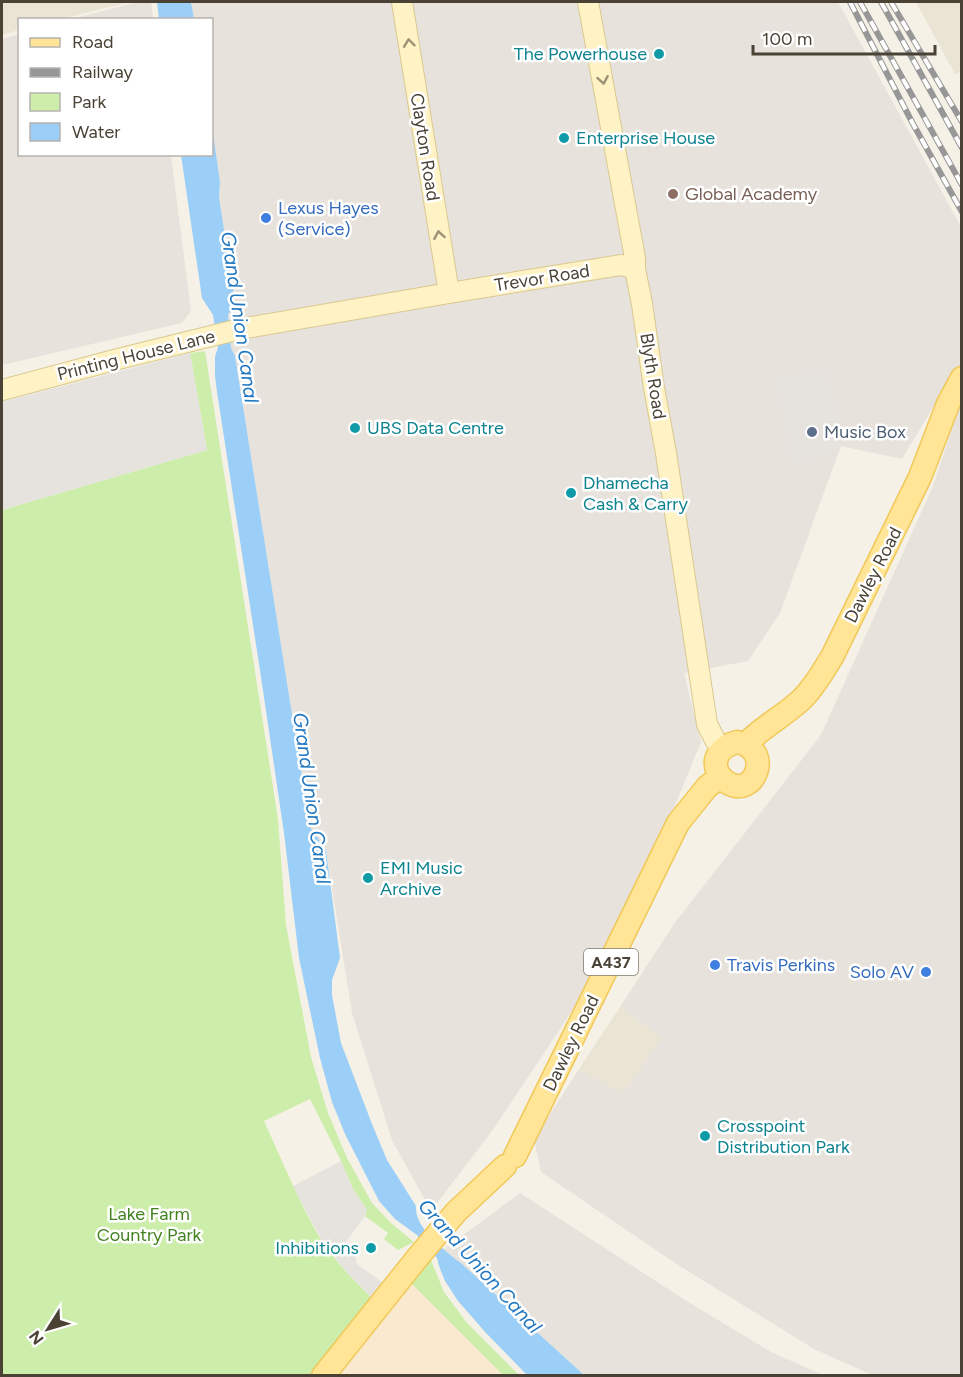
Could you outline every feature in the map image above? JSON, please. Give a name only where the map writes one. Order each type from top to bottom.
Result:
[{"type":"main road","name":"Dawley Road","points":[[746,744],[755,734],[802,699],[832,657],[915,488],[948,404],[962,378]]},
{"type":"main road","points":[[737,742],[746,744],[753,750],[758,768],[753,778],[740,786],[732,785],[720,777],[716,768],[716,760],[721,749],[737,742]]},
{"type":"main road","name":"Dawley Road","points":[[323,1376],[440,1230],[510,1161],[678,823],[707,787],[720,777]]},
{"type":"street","name":"Clayton Road","points":[[402,2],[449,293]]},
{"type":"street","name":"Blyth Road","points":[[588,2],[635,258],[707,724],[721,749]]},
{"type":"street","name":"Trevor Road","points":[[449,293],[621,265],[635,269]]},
{"type":"street","name":"Printing House Lane","points":[[2,390],[240,329],[449,293]]},
{"type":"shaded area","points":[[2,2],[130,2],[65,18],[18,18],[18,30],[2,35]]},
{"type":"shaded area","points":[[137,2],[151,2],[153,18],[76,18]]},
{"type":"shaded area","points":[[191,2],[838,2],[961,227],[961,364],[902,459],[841,446],[780,613],[748,661],[684,673],[701,742],[651,864],[590,984],[492,1131],[431,1211],[392,1140],[352,1013],[326,850],[310,827],[235,356],[231,348],[228,313],[235,308],[219,197],[220,182],[213,133],[213,18],[194,18]]},
{"type":"shaded area","points":[[916,2],[961,2],[961,72],[955,74]]},
{"type":"shaded area","points":[[18,34],[18,156],[171,156],[191,311],[182,323],[2,365],[2,39]]},
{"type":"shaded area","points":[[190,353],[207,450],[2,510],[2,402]]},
{"type":"shaded area","name":"Music Box","points":[[827,370],[838,413],[839,451],[792,464],[776,378]]},
{"type":"shaded area","points":[[961,404],[961,1375],[872,1375],[814,1349],[675,1263],[541,1172],[534,1139],[579,1069],[623,1094],[662,1038],[620,1007],[674,924],[821,735],[933,486]]},
{"type":"shaded area","points":[[620,1007],[662,1038],[623,1094],[579,1069]]},
{"type":"shaded area","points":[[341,1161],[353,1189],[367,1210],[343,1246],[352,1252],[357,1264],[383,1283],[371,1297],[348,1274],[321,1239],[293,1186]]},
{"type":"shaded area","points":[[520,1193],[685,1300],[771,1352],[823,1375],[584,1375],[461,1263],[443,1250]]},
{"type":"shaded area","points":[[411,1283],[503,1375],[335,1376]]},
{"type":"green space","name":"Lake Farm Country Park","points":[[205,351],[278,819],[286,925],[311,1057],[328,1113],[347,1158],[372,1203],[414,1242],[398,1250],[384,1239],[388,1233],[365,1216],[367,1210],[353,1189],[310,1099],[264,1121],[297,1195],[320,1238],[338,1262],[371,1297],[325,1363],[314,1375],[2,1376],[2,510],[207,450],[190,353]]},
{"type":"green space","points":[[431,1260],[444,1292],[467,1323],[519,1375],[503,1375],[411,1283]]},
{"type":"water","points":[[157,2],[191,2],[194,18],[159,18]]},
{"type":"water","points":[[213,133],[220,182],[219,197],[235,308],[228,314],[231,348],[235,356],[310,827],[326,850],[340,958],[332,980],[332,995],[341,1043],[387,1160],[416,1206],[425,1231],[584,1375],[527,1375],[486,1333],[458,1301],[445,1281],[437,1258],[417,1235],[395,1219],[379,1201],[345,1134],[332,1102],[320,1058],[299,958],[284,833],[217,392],[215,357],[218,347],[213,315],[202,298],[181,156],[213,156]]},
{"type":"railway","points":[[850,2],[962,212]]},
{"type":"railway","points":[[860,2],[962,185]]},
{"type":"railway","points":[[881,2],[962,148]]},
{"type":"railway","points":[[891,2],[962,122]]},
{"type":"place","name":"The Powerhouse","points":[[659,54]]},
{"type":"place","name":"Enterprise House","points":[[564,138]]},
{"type":"place","name":"Global Academy","points":[[673,194]]},
{"type":"place","name":"Lexus Hayes (Service)","points":[[266,218]]},
{"type":"place","name":"UBS Data Centre","points":[[355,428]]},
{"type":"place","name":"Music Box","points":[[812,432]]},
{"type":"place","name":"Dhamecha Cash & Carry","points":[[571,493]]},
{"type":"place","name":"EMI Music Archive","points":[[368,878]]},
{"type":"place","name":"Travis Perkins","points":[[715,965]]},
{"type":"place","name":"Solo AV","points":[[926,972]]},
{"type":"place","name":"Crosspoint Distribution Park","points":[[705,1136]]},
{"type":"place","name":"Inhibitions","points":[[371,1248]]},
{"type":"water label","name":"Grand Union Canal","points":[[240,317]]},
{"type":"water label","name":"Grand Union Canal","points":[[312,798]]},
{"type":"water label","name":"Grand Union Canal","points":[[480,1266]]}]
